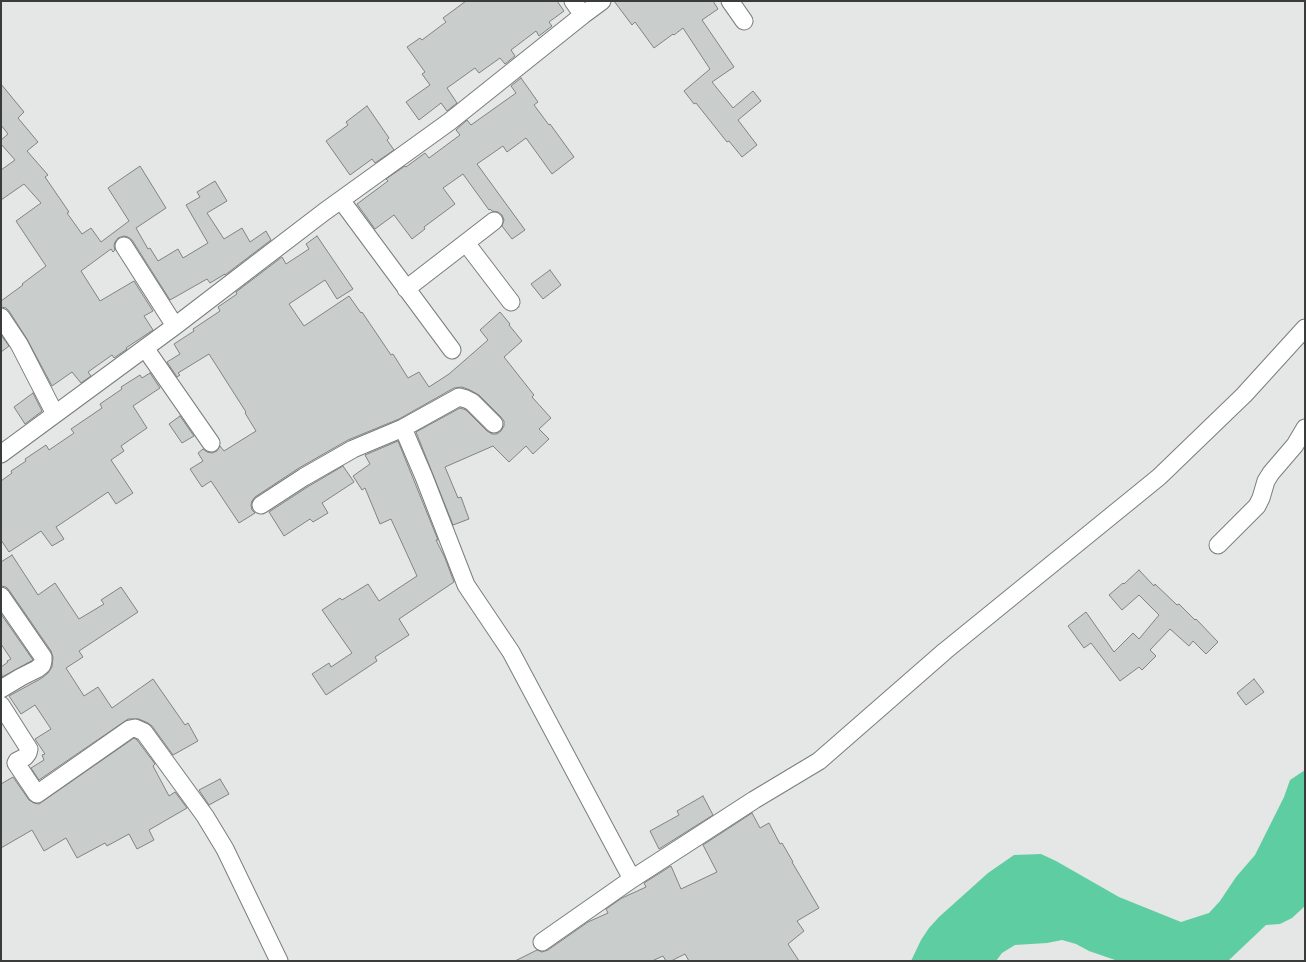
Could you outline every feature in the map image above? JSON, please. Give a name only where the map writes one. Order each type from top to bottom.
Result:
[{"type":"street","points":[[1,454],[175,326],[340,200],[449,122],[578,8],[602,1]]},
{"type":"street","points":[[730,1],[744,21]]},
{"type":"street","points":[[340,200],[452,350]]},
{"type":"street","points":[[406,289],[494,221]]},
{"type":"street","points":[[466,243],[511,302]]},
{"type":"street","points":[[124,246],[175,326]]},
{"type":"street","points":[[1,317],[19,344],[55,414]]},
{"type":"street","points":[[542,942],[632,879],[754,800],[820,761],[946,651],[1159,477],[1244,395],[1305,328]]},
{"type":"street","points":[[145,348],[211,443]]},
{"type":"street","points":[[261,505],[304,477],[353,449],[403,428],[459,397],[472,402],[494,424]]},
{"type":"street","points":[[403,428],[424,477],[466,585],[511,652],[632,879]]},
{"type":"street","points":[[1218,545],[1257,506],[1266,481],[1295,444],[1305,428]]},
{"type":"street","points":[[1,596],[43,657],[42,665],[37,669],[1,689]]},
{"type":"street","points":[[1,705],[29,749],[28,754],[16,763],[38,794],[130,729],[135,728],[144,732],[205,816],[225,849],[279,961]]},
{"type":"green space","points":[[1305,770],[1305,906],[1292,918],[1280,924],[1266,925],[1228,961],[1118,961],[1062,940],[1047,943],[1015,945],[1002,953],[996,961],[911,961],[921,940],[939,917],[988,873],[1014,855],[1041,854],[1119,897],[1181,922],[1209,913],[1220,901],[1236,877],[1255,855],[1284,797],[1290,780]]},
{"type":"building","points":[[466,1],[557,1],[564,11],[549,22],[552,26],[539,36],[536,31],[511,50],[515,56],[505,64],[500,58],[479,73],[475,68],[447,88],[457,103],[447,111],[441,103],[419,120],[406,102],[430,85],[422,74],[425,72],[407,47],[420,38],[422,40],[446,22],[443,18]]},
{"type":"building","points":[[614,1],[713,1],[718,9],[702,20],[734,67],[712,82],[733,108],[753,91],[761,101],[738,120],[757,145],[742,157],[729,141],[727,142],[696,103],[694,104],[684,91],[710,69],[683,28],[654,48],[635,22],[632,25]]},
{"type":"building","points":[[521,78],[538,102],[534,105],[574,157],[552,174],[526,138],[507,152],[503,146],[477,164],[525,230],[512,239],[502,226],[504,220],[502,215],[498,212],[489,210],[463,174],[443,188],[455,204],[424,227],[425,229],[412,239],[394,215],[375,229],[357,204],[388,181],[386,179],[405,166],[406,167],[425,153],[429,158],[460,135],[456,130],[467,120],[471,125],[516,93],[511,86]]},
{"type":"building","points":[[1,84],[24,112],[18,118],[38,142],[27,151],[48,175],[45,177],[82,234],[91,228],[101,242],[129,221],[108,188],[140,166],[166,208],[136,228],[148,249],[150,248],[158,261],[178,249],[183,258],[208,243],[186,205],[200,197],[197,192],[215,181],[227,201],[207,213],[224,239],[242,228],[250,242],[266,231],[271,240],[225,275],[210,283],[207,279],[170,300],[132,240],[124,236],[118,238],[115,242],[115,250],[113,252],[111,249],[81,271],[100,301],[134,281],[153,311],[144,316],[153,330],[114,358],[112,355],[88,372],[91,376],[81,383],[72,372],[52,386],[27,339],[9,311],[6,308],[1,307],[1,301],[46,266],[16,221],[41,203],[24,184],[1,200],[1,170],[15,160],[1,144],[1,140],[8,134],[1,125]]},
{"type":"building","points":[[367,106],[389,138],[387,140],[394,150],[375,163],[372,159],[350,175],[326,141],[348,125],[346,122]]},
{"type":"building","points":[[317,236],[353,289],[337,299],[325,280],[289,304],[304,326],[349,296],[361,313],[362,312],[391,355],[393,354],[408,378],[419,372],[429,387],[449,374],[488,340],[480,330],[500,312],[522,341],[504,357],[534,395],[532,397],[551,418],[539,429],[549,439],[533,454],[526,446],[509,462],[493,446],[445,467],[458,498],[461,497],[469,519],[453,525],[416,432],[460,408],[466,410],[492,434],[497,434],[501,431],[504,426],[504,421],[501,417],[479,395],[462,387],[454,388],[399,419],[348,440],[299,468],[255,497],[251,505],[252,510],[255,513],[239,523],[211,481],[202,487],[190,469],[203,461],[198,453],[203,449],[212,453],[217,451],[220,446],[224,451],[256,431],[245,413],[246,412],[209,354],[178,373],[180,375],[177,377],[167,362],[180,354],[174,344],[220,311],[218,307],[237,294],[236,292],[282,257],[286,264],[309,249],[306,244]]},
{"type":"building","points":[[550,270],[561,285],[543,299],[531,284]]},
{"type":"building","points":[[1,335],[9,346],[1,352]]},
{"type":"building","points":[[150,373],[160,388],[133,406],[147,428],[121,446],[124,451],[111,460],[133,493],[116,504],[108,492],[56,527],[64,539],[52,546],[41,531],[9,552],[1,540],[1,481],[12,473],[11,471],[26,461],[25,459],[46,445],[49,450],[74,433],[71,429],[102,408],[100,404],[122,389],[121,387],[140,375],[142,378]]},
{"type":"building","points":[[33,393],[42,411],[25,424],[14,407]]},
{"type":"building","points":[[180,416],[194,436],[182,443],[169,424]]},
{"type":"building","points":[[398,441],[438,540],[436,540],[454,582],[399,619],[409,635],[375,657],[377,661],[326,695],[312,674],[329,663],[331,667],[352,653],[322,610],[340,598],[342,600],[368,584],[379,601],[417,576],[391,519],[380,524],[365,488],[362,490],[353,476],[370,464],[365,455]]},
{"type":"building","points":[[343,466],[354,482],[322,503],[328,513],[313,522],[310,519],[284,536],[269,512]]},
{"type":"building","points":[[12,555],[38,595],[55,583],[79,619],[104,604],[101,600],[121,587],[138,612],[79,651],[83,657],[66,668],[84,696],[98,687],[112,708],[153,679],[185,725],[188,723],[198,741],[173,755],[152,726],[139,719],[128,719],[39,780],[31,768],[44,760],[42,755],[45,754],[35,739],[51,729],[35,705],[21,714],[9,696],[42,678],[48,673],[52,667],[53,657],[51,651],[9,590],[6,587],[1,586],[1,562]]},
{"type":"building","points":[[1139,570],[1154,586],[1155,584],[1177,605],[1179,604],[1195,620],[1196,619],[1218,642],[1206,654],[1193,641],[1189,646],[1170,629],[1150,650],[1156,656],[1142,670],[1139,667],[1120,681],[1091,643],[1084,648],[1068,626],[1086,612],[1114,652],[1133,633],[1139,639],[1159,615],[1139,595],[1122,610],[1109,595]]},
{"type":"building","points":[[1,614],[33,660],[2,677],[1,667],[11,659],[1,644]]},
{"type":"building","points":[[1254,679],[1264,692],[1246,705],[1237,693]]},
{"type":"building","points":[[134,738],[155,764],[153,766],[169,796],[175,792],[187,808],[149,830],[154,840],[137,849],[129,834],[107,846],[105,843],[77,858],[66,838],[44,851],[32,830],[1,848],[1,784],[13,777],[29,800],[39,804]]},
{"type":"building","points":[[220,779],[229,794],[209,805],[199,790]]},
{"type":"building","points":[[703,796],[713,815],[659,849],[650,831],[679,815],[677,811]]},
{"type":"building","points":[[752,813],[760,828],[769,823],[819,908],[797,921],[804,931],[788,944],[799,961],[689,961],[685,954],[671,961],[666,961],[663,956],[652,961],[515,961],[537,950],[542,952],[548,950],[588,922],[608,913],[606,909],[622,898],[646,887],[644,883],[671,866],[681,889],[717,872],[703,845]]}]
